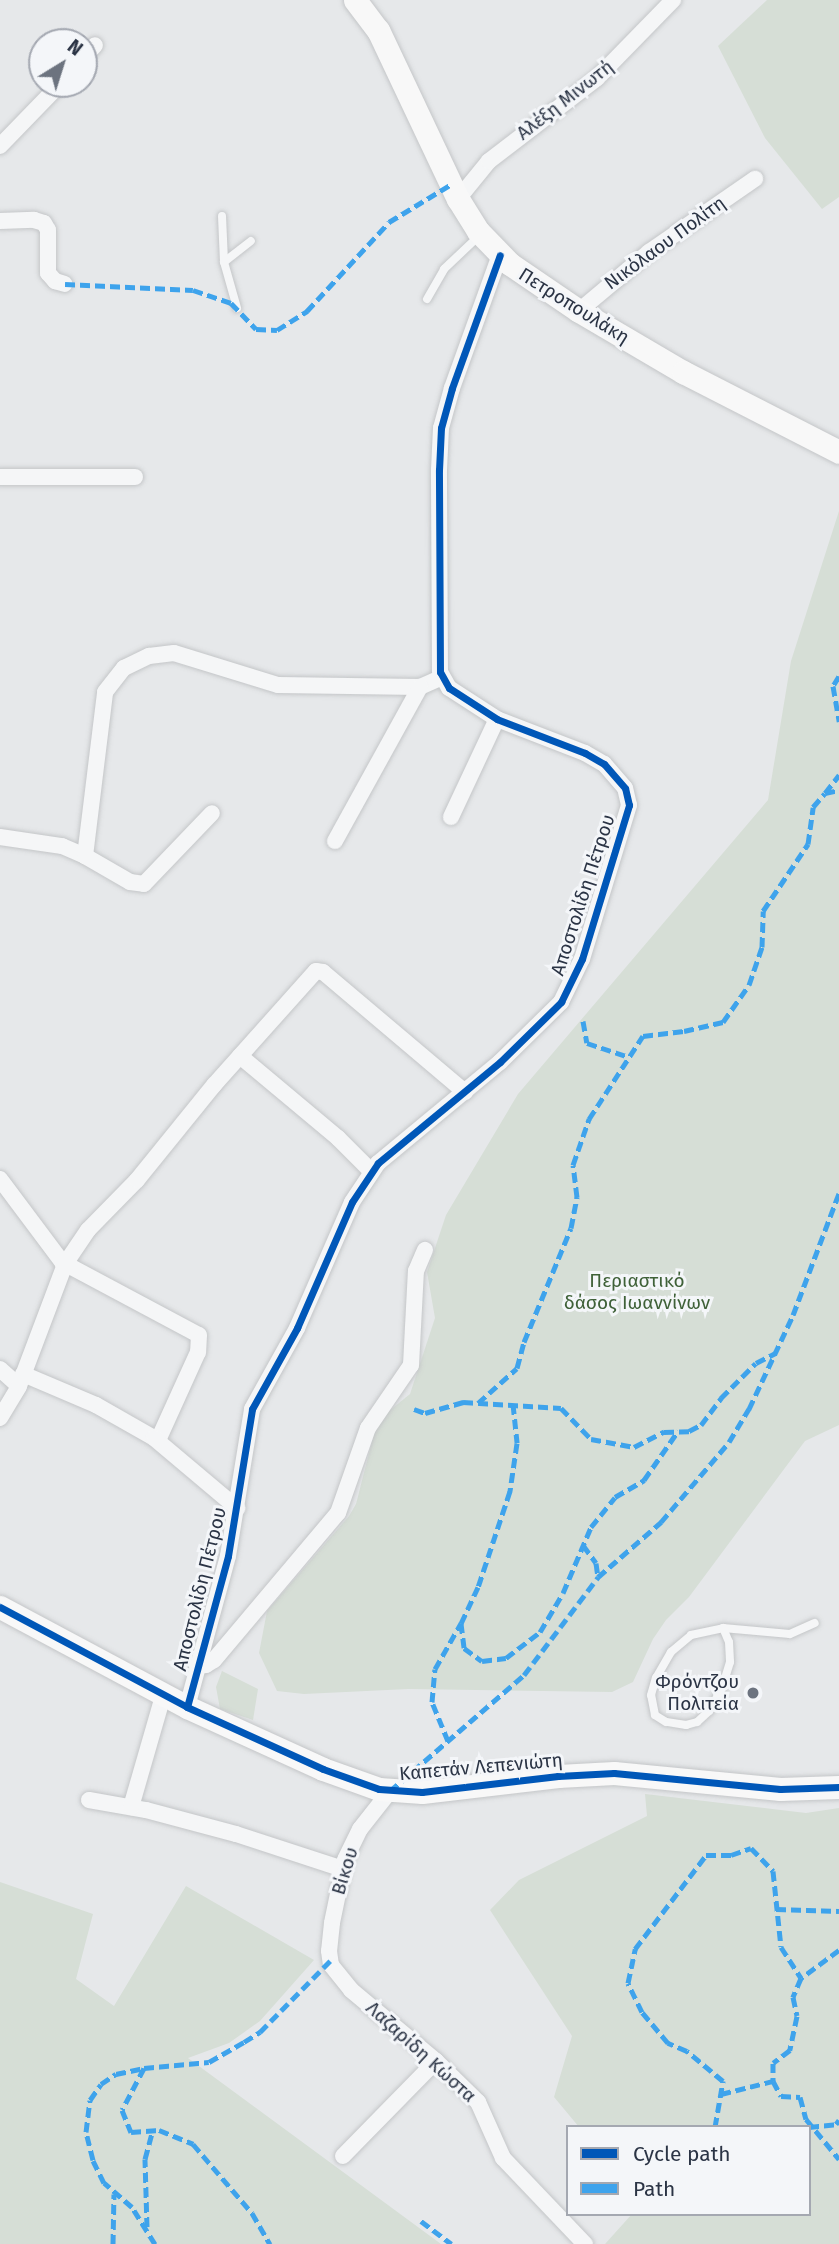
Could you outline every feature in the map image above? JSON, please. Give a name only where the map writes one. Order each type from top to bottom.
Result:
[{"type":"street","name":"Πετροπουλάκη","points":[[355,0],[378,30],[458,199],[481,234],[500,255],[521,273],[579,311],[683,372],[839,452]]},
{"type":"street","name":"Αλέξη Μινωτή","points":[[458,199],[489,162],[597,78],[673,0]]},
{"type":"street","points":[[0,146],[46,98]]},
{"type":"street","name":"Νικόλαου Πολίτη","points":[[579,311],[649,252],[755,179]]},
{"type":"street","points":[[0,221],[44,223],[48,230],[48,273],[53,279],[65,284]]},
{"type":"street","points":[[85,856],[105,692],[115,676],[136,661],[161,652],[174,653],[278,685],[420,687],[442,677],[439,470],[441,428],[452,388],[500,255]]},
{"type":"street","points":[[0,477],[135,477]]},
{"type":"street","name":"Αποστολίδη Πέτρου","points":[[187,1707],[225,1568],[252,1409],[293,1335],[352,1202],[371,1171],[524,1040],[568,992],[582,959],[629,801],[622,782],[597,760],[498,719],[449,688],[442,677]]},
{"type":"street","points":[[335,841],[420,687]]},
{"type":"street","points":[[451,817],[498,719]]},
{"type":"street","points":[[0,837],[62,846],[130,882],[144,884],[212,813]]},
{"type":"street","points":[[0,1418],[21,1380],[65,1264],[88,1230],[137,1180],[240,1056],[316,971],[323,972],[465,1092]]},
{"type":"street","points":[[240,1056],[338,1138],[371,1171]]},
{"type":"street","points":[[0,1180],[52,1252],[65,1264],[199,1335],[198,1352],[158,1440]]},
{"type":"street","points":[[197,1666],[214,1660],[338,1513],[368,1428],[411,1365],[416,1271],[425,1250]]},
{"type":"street","points":[[0,1368],[21,1380],[116,1415],[158,1440],[237,1508]]},
{"type":"street","name":"Καπετάν Λεπενιώτη","points":[[0,1607],[163,1696],[332,1773],[390,1791],[422,1792],[606,1773],[780,1789],[839,1787]]},
{"type":"street","points":[[131,1807],[163,1696]]},
{"type":"street","name":"Βίκου","points":[[330,1961],[332,1923],[343,1869],[360,1829],[390,1791]]},
{"type":"street","points":[[89,1800],[131,1807],[236,1834],[343,1869]]},
{"type":"street","name":"Λαζαρίδη Κώστα","points":[[330,1961],[351,1990],[436,2061],[483,2108],[500,2152],[509,2165],[586,2244]]},
{"type":"street","points":[[343,2156],[436,2061]]},
{"type":"lane","points":[[222,216],[224,262],[237,308]]},
{"type":"lane","points":[[426,299],[444,269],[481,234]]},
{"type":"lane","points":[[224,262],[251,241]]},
{"type":"lane","points":[[723,1628],[729,1642],[730,1662],[722,1688],[709,1711],[697,1723],[686,1725],[666,1722],[655,1715],[651,1706],[653,1686],[671,1652],[699,1632],[723,1628],[790,1634],[815,1623]]},
{"type":"green space","points":[[767,0],[839,0],[839,197],[822,209],[765,138],[718,46]]},
{"type":"green space","name":"Περιαστικό δάσος Ιωαννίνων","points":[[839,511],[839,1425],[805,1441],[689,1597],[666,1620],[653,1639],[633,1682],[612,1692],[408,1689],[304,1694],[277,1691],[259,1653],[267,1611],[349,1516],[356,1504],[375,1430],[383,1416],[410,1394],[435,1318],[427,1272],[446,1215],[518,1094],[768,800],[791,661]]},
{"type":"green space","points":[[222,1671],[258,1689],[253,1720],[220,1709],[216,1687]]},
{"type":"green space","points":[[645,1794],[806,1813],[839,1808],[839,2244],[605,2244],[630,2216],[811,2216],[811,2125],[577,2125],[554,2097],[572,2036],[490,1910],[519,1880],[647,1816]]},
{"type":"green space","points":[[0,1882],[93,1914],[76,1979],[114,2006],[186,1886],[314,1960],[260,2021],[229,2043],[188,2058],[441,2244],[0,2244]]},
{"type":"marked path","points":[[65,284],[193,290],[231,303],[256,329],[277,330],[307,311],[389,222],[450,185]]},
{"type":"marked path","points":[[839,676],[833,686],[839,721]]},
{"type":"marked path","points":[[825,793],[839,775]]},
{"type":"marked path","points":[[478,1403],[517,1368],[524,1342],[571,1228],[577,1197],[573,1165],[589,1119],[643,1036],[684,1031],[723,1022],[749,985],[762,947],[763,911],[808,844],[813,807],[825,793],[839,790]]},
{"type":"marked path","points":[[583,1021],[587,1043],[629,1057]]},
{"type":"marked path","points":[[390,1791],[524,1675],[598,1577],[661,1522],[729,1442],[749,1409],[793,1315],[839,1193]]},
{"type":"marked path","points":[[414,1409],[425,1413],[463,1402],[561,1408],[591,1439],[634,1447],[664,1432],[689,1431],[701,1425],[721,1398],[756,1363],[776,1353]]},
{"type":"marked path","points":[[513,1404],[517,1443],[510,1491],[478,1587],[461,1623],[464,1648],[482,1661],[506,1658],[540,1632],[563,1593],[591,1527],[615,1497],[644,1480],[678,1431]]},
{"type":"marked path","points":[[583,1545],[596,1563],[598,1577]]},
{"type":"marked path","points":[[448,1741],[432,1702],[435,1669],[461,1623]]},
{"type":"marked path","points":[[715,2125],[723,2081],[687,2051],[668,2043],[642,2012],[628,1983],[635,1949],[706,1855],[731,1855],[751,1848],[773,1871],[781,1947],[801,1978]]},
{"type":"marked path","points":[[776,1909],[839,1911]]},
{"type":"marked path","points":[[811,2125],[806,2119],[800,2097],[781,2096],[773,2081],[773,2063],[790,2050],[797,2016],[793,1997],[801,1978],[839,1950]]},
{"type":"marked path","points":[[155,2244],[132,2207],[104,2183],[93,2160],[86,2132],[90,2100],[101,2084],[116,2074],[144,2068],[209,2062],[244,2042],[260,2032],[330,1961]]},
{"type":"marked path","points":[[144,2068],[122,2110],[131,2132],[159,2130],[193,2144],[252,2213],[270,2244]]},
{"type":"marked path","points":[[721,2094],[773,2081]]},
{"type":"marked path","points":[[811,2127],[836,2124],[839,2120]]},
{"type":"marked path","points":[[811,2125],[839,2159]]},
{"type":"marked path","points":[[147,2227],[145,2159],[153,2130]]},
{"type":"marked path","points":[[113,2244],[114,2194]]},
{"type":"marked path","points":[[421,2221],[451,2244]]},
{"type":"cycle path","points":[[187,1707],[228,1556],[252,1409],[297,1328],[352,1202],[378,1163],[500,1062],[561,1002],[582,959],[629,805],[625,788],[604,764],[585,753],[497,719],[449,688],[440,672],[441,428],[452,388],[500,255]]},
{"type":"cycle path","points":[[0,1607],[187,1707],[323,1769],[379,1789],[422,1792],[558,1776],[614,1773],[780,1789],[839,1787]]},
{"type":"place","name":"Φρόντζου Πολιτεία","points":[[753,1693]]}]
